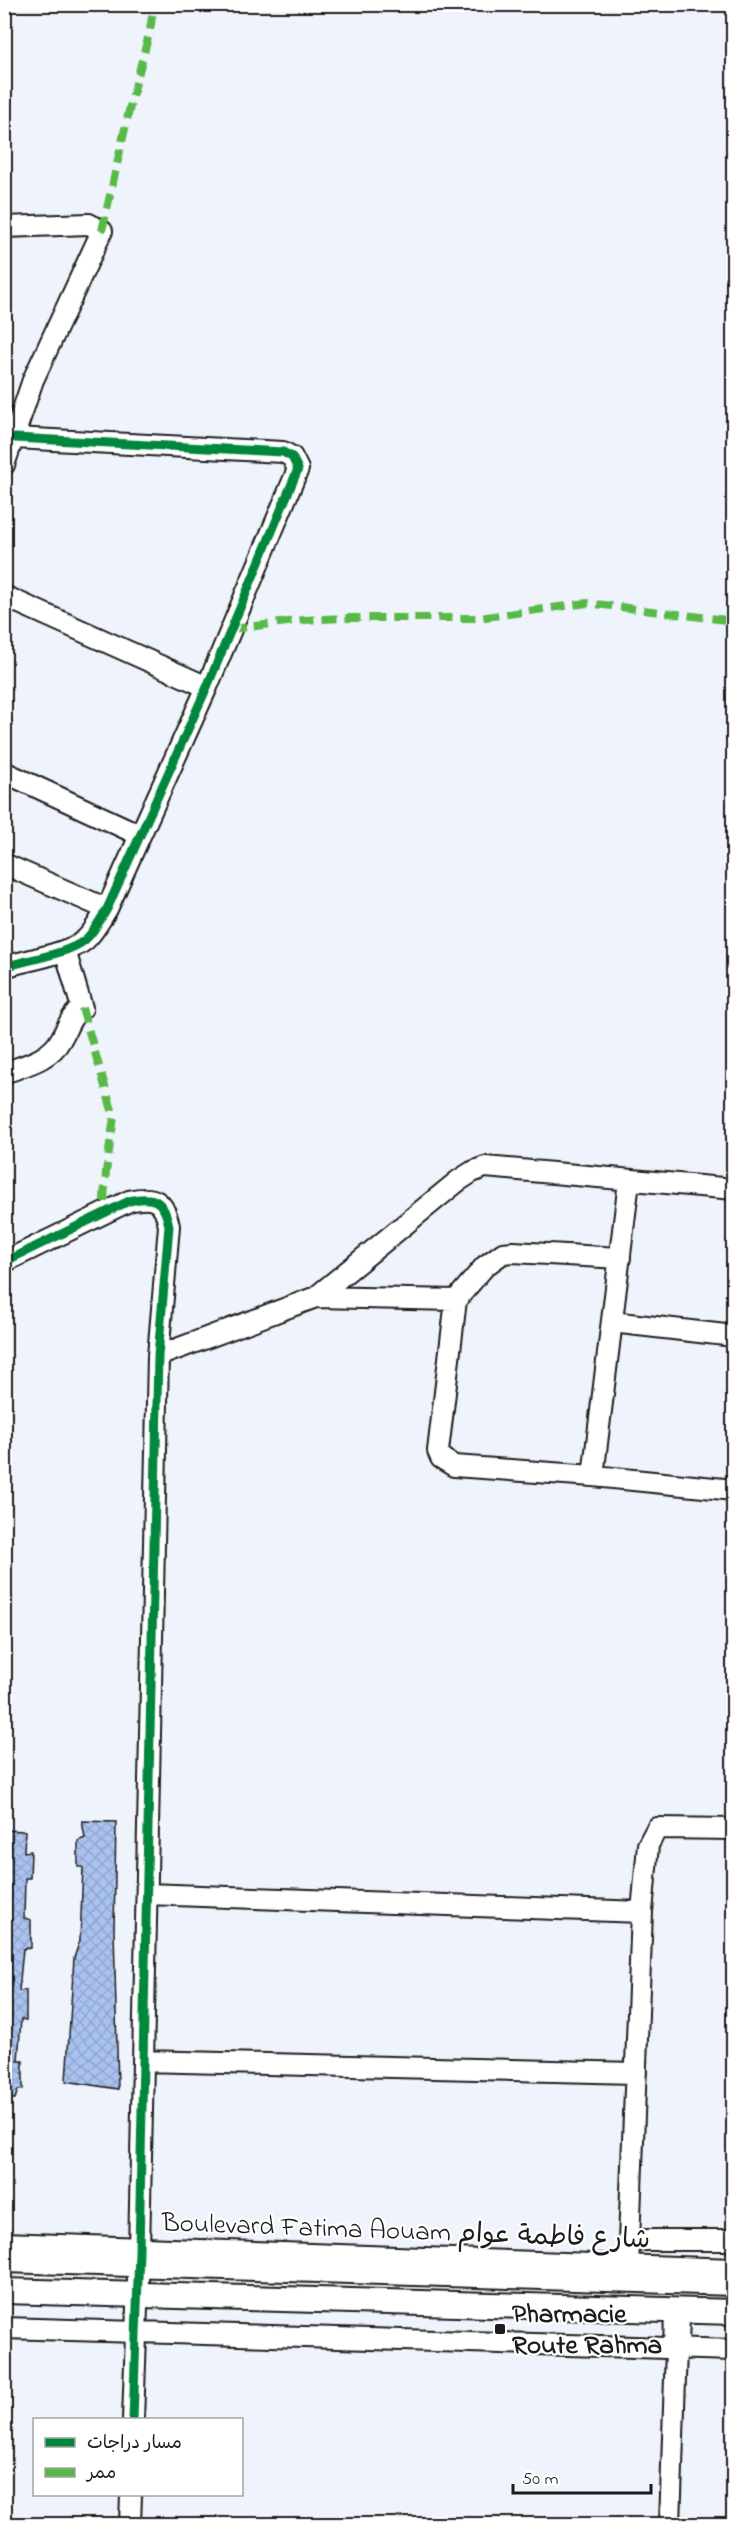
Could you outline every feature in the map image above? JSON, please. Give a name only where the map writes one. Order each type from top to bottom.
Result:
[{"type":"main road","name":"Boulevard Fatima Aouam شارع فاطمة عوام","points":[[4,2245],[139,2271],[677,2311],[734,2312]]},
{"type":"main road","name":"Boulevard Fatima Aouam شارع فاطمة عوام","points":[[4,2291],[139,2271],[628,2267],[734,2271]]},
{"type":"main road","points":[[676,2349],[677,2311]]},
{"type":"street","points":[[4,227],[89,224],[102,231],[33,380],[4,465]]},
{"type":"street","points":[[4,967],[65,950],[83,942],[96,927],[207,687],[298,469],[295,460],[283,452],[15,438]]},
{"type":"street","points":[[4,596],[207,687]]},
{"type":"street","points":[[4,772],[140,835]]},
{"type":"street","points":[[4,864],[106,909]]},
{"type":"street","points":[[4,1073],[45,1057],[61,1041],[70,1019],[82,1008],[65,950]]},
{"type":"street","points":[[158,1356],[316,1297],[472,1172],[485,1167],[734,1189]]},
{"type":"street","points":[[593,1476],[629,1181]]},
{"type":"street","points":[[4,1262],[129,1201],[144,1198],[156,1201],[164,1209],[169,1226],[158,1356],[139,2271],[133,2418]]},
{"type":"street","points":[[620,1258],[503,1253],[484,1266],[456,1300],[438,1451],[441,1458],[454,1466],[593,1476],[734,1490]]},
{"type":"street","points":[[316,1297],[456,1300]]},
{"type":"street","points":[[612,1322],[734,1336]]},
{"type":"street","points":[[628,2267],[642,1912],[648,1845],[657,1828],[734,1829]]},
{"type":"street","points":[[147,1894],[642,1912]]},
{"type":"street","points":[[143,2061],[636,2073]]},
{"type":"street","points":[[629,2240],[734,2240]]},
{"type":"street","points":[[4,2262],[139,2271],[734,2291]]},
{"type":"street","points":[[4,2269],[734,2284]]},
{"type":"street","points":[[4,2328],[734,2350]]},
{"type":"street","points":[[670,2524],[676,2349]]},
{"type":"street","points":[[130,2524],[131,2496]]},
{"type":"building","points":[[82,1821],[116,1822],[114,1930],[118,2089],[66,2081],[74,1958],[80,1940],[83,1867],[78,1867],[78,1841],[85,1838]]},
{"type":"building","points":[[4,1830],[25,1831],[24,1852],[31,1851],[30,1878],[25,1878],[24,1918],[31,1920],[31,1948],[23,1949],[19,1991],[26,1990],[26,2020],[21,2019],[18,2061],[23,2061],[23,2089],[18,2090],[15,2099],[4,2099]]},
{"type":"marked path","points":[[102,231],[150,30],[154,4]]},
{"type":"marked path","points":[[231,629],[304,620],[345,618],[479,618],[587,603],[734,621]]},
{"type":"marked path","points":[[82,1008],[114,1117],[103,1213]]},
{"type":"cycle path","points":[[4,967],[58,953],[78,945],[91,933],[107,909],[207,687],[298,469],[292,457],[283,452],[15,438]]},
{"type":"cycle path","points":[[4,1262],[129,1201],[138,1199],[156,1201],[161,1205],[167,1217],[169,1226],[158,1356],[139,2251],[133,2418]]},
{"type":"place","name":"Pharmacie Route Rahma","points":[[500,2329]]}]
